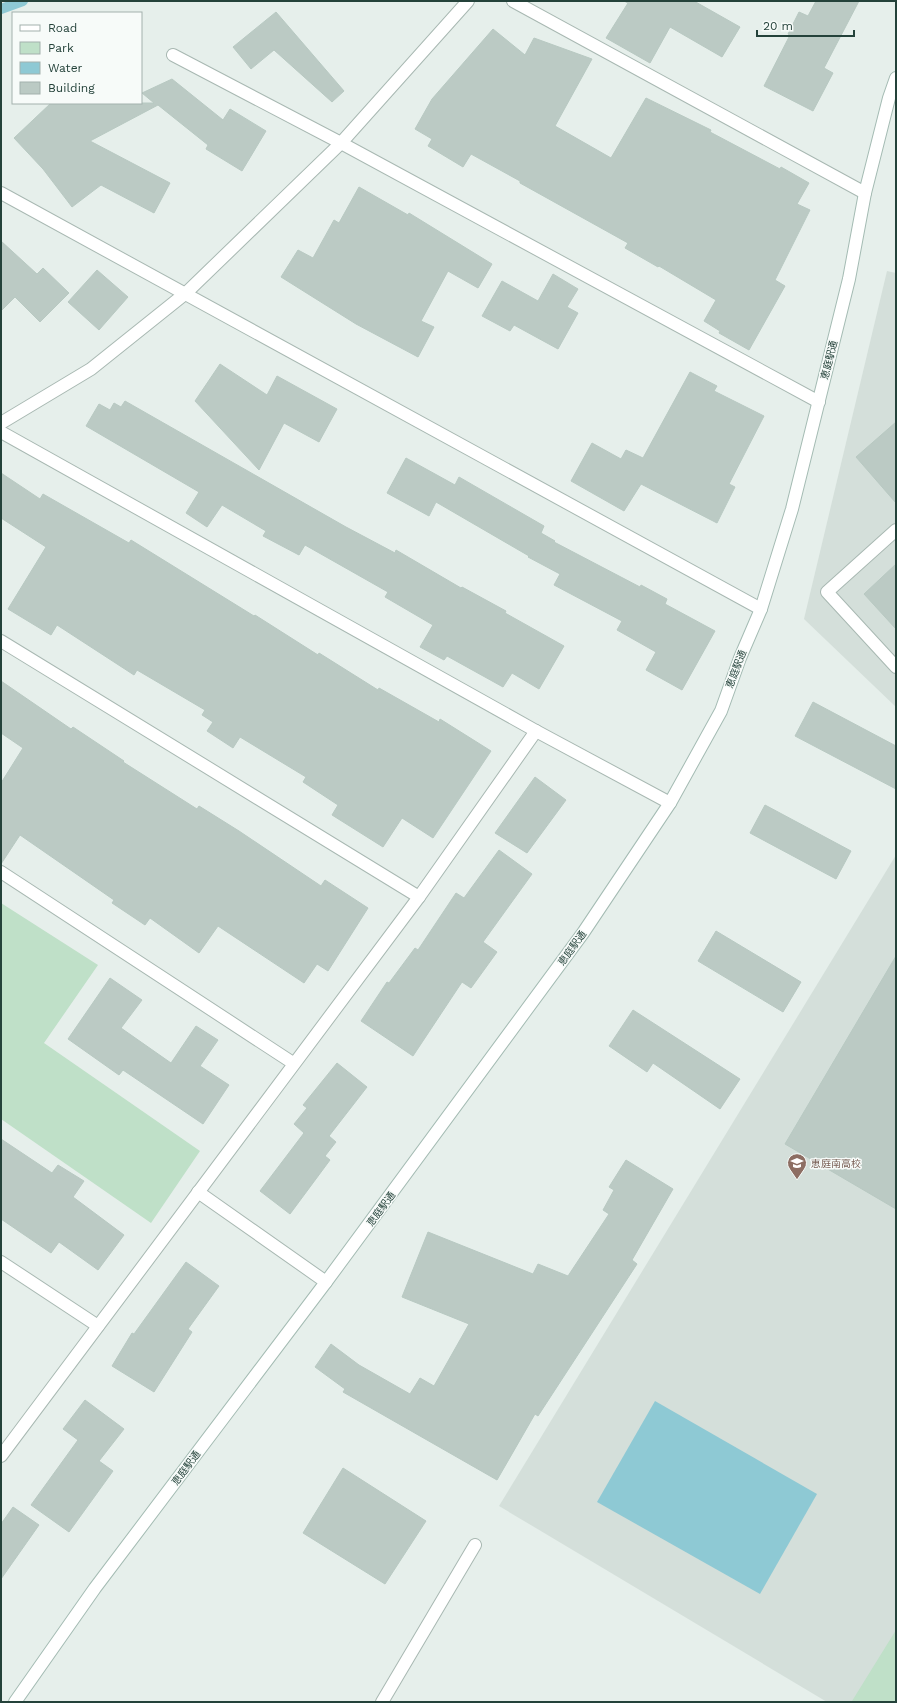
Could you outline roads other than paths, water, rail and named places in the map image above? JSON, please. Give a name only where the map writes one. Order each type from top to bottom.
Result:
[{"type":"street","points":[[1,423],[91,369],[186,293],[341,143],[468,1]]},
{"type":"street","points":[[513,1],[865,193]]},
{"type":"street","points":[[173,55],[341,143],[819,402]]},
{"type":"street","name":"恵庭駅通","points":[[15,1702],[95,1588],[326,1282],[583,933],[670,803],[721,711],[740,658],[761,609],[792,509],[849,279],[865,193],[889,98],[896,78]]},
{"type":"street","points":[[1,193],[761,609]]},
{"type":"street","points":[[1,432],[536,731],[670,803]]},
{"type":"street","points":[[896,530],[827,592],[896,668]]},
{"type":"street","points":[[1,641],[419,897]]},
{"type":"street","points":[[1,1456],[293,1063],[419,897],[536,731]]},
{"type":"street","points":[[1,872],[293,1063]]},
{"type":"street","points":[[198,1192],[326,1282]]},
{"type":"street","points":[[1,1262],[98,1326]]},
{"type":"street","points":[[382,1702],[475,1545]]},
{"type":"water","points":[[655,1401],[817,1494],[760,1594],[597,1502]]},
{"type":"waterway","points":[[1,9],[23,1]]},
{"type":"place","name":"恵庭南高校","points":[[797,1180]]}]
